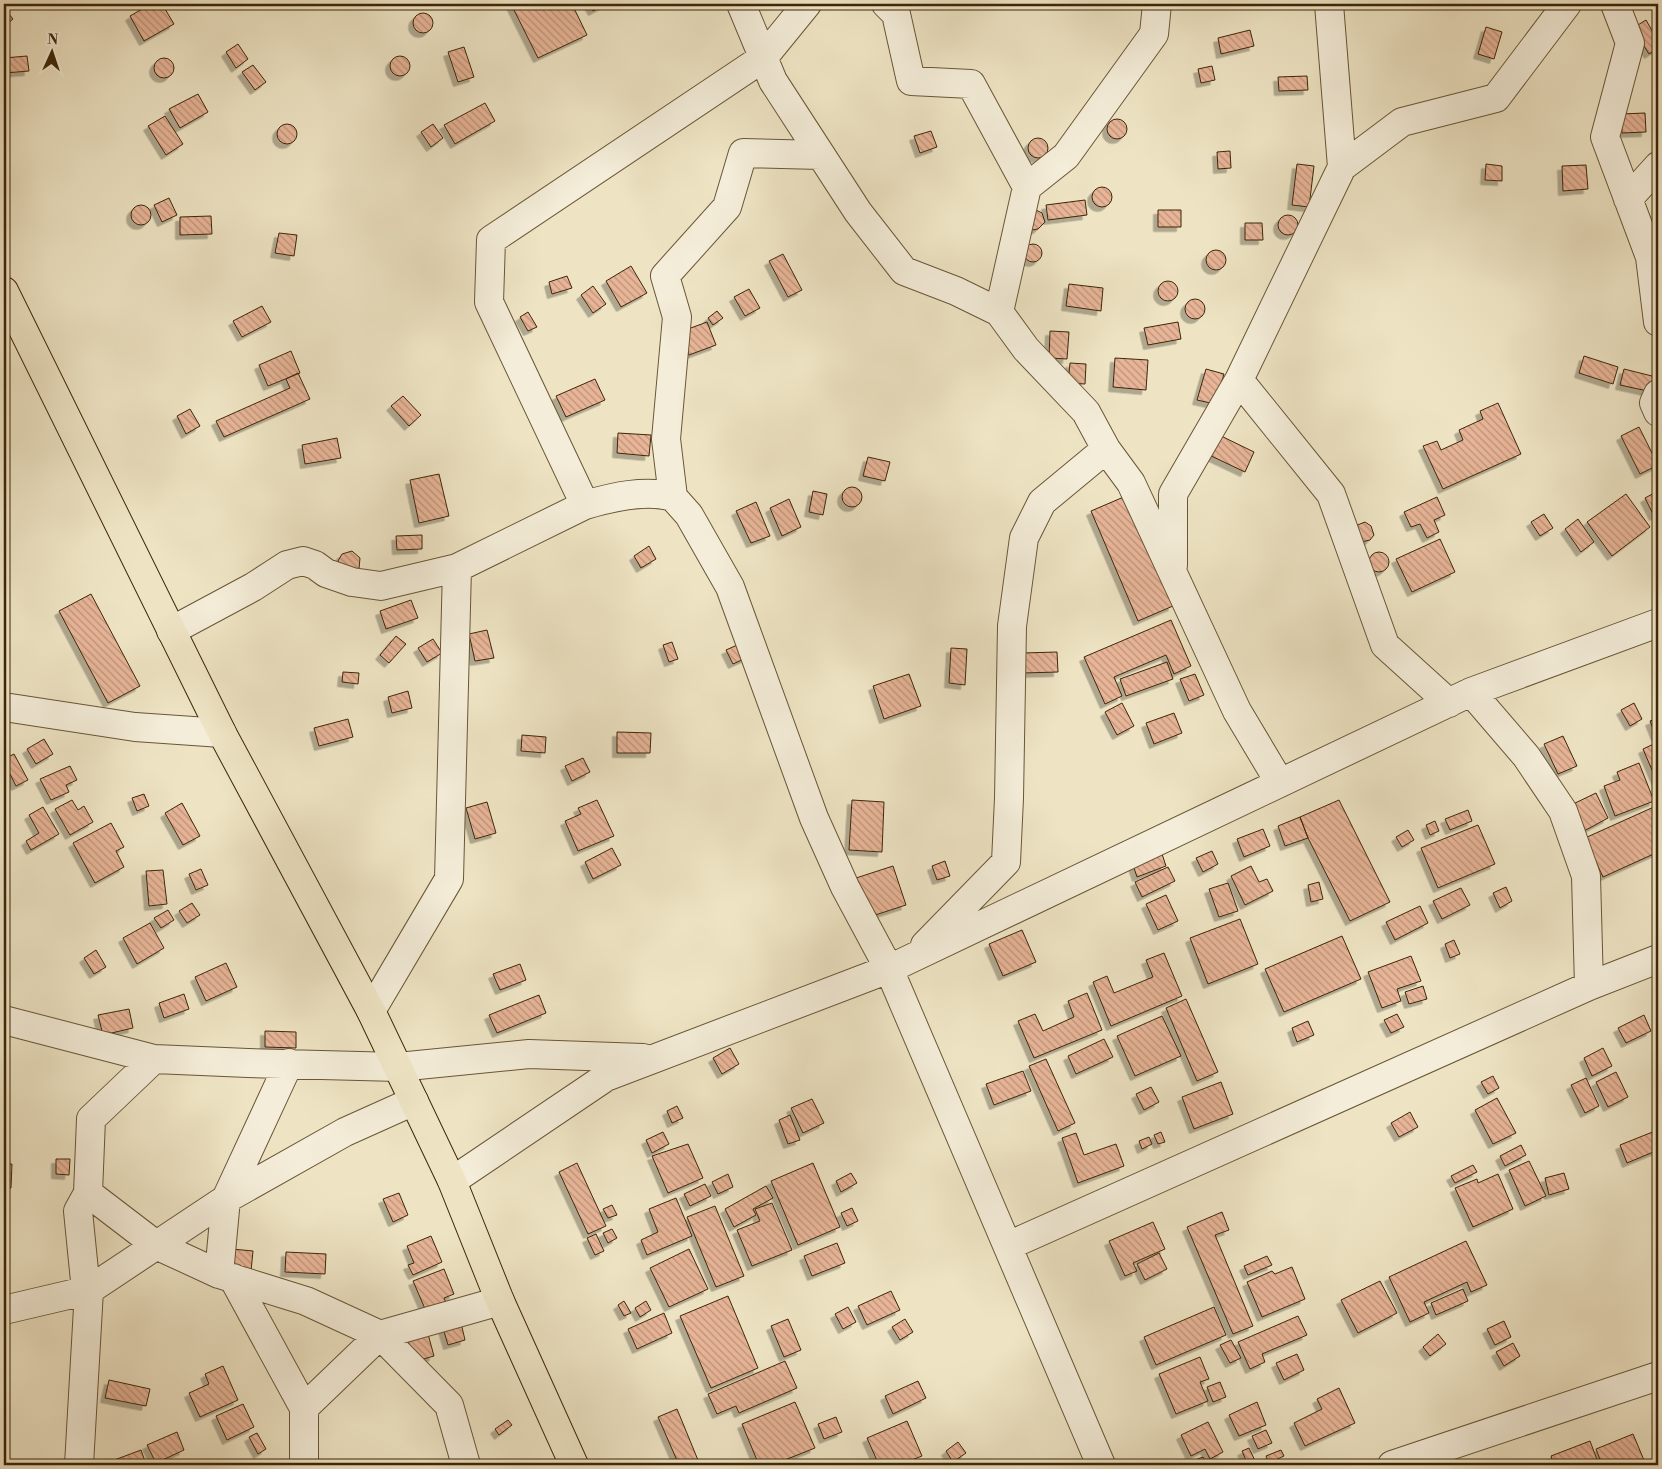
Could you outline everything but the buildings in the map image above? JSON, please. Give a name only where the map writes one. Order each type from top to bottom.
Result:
[{"type":"main road","points":[[4,291],[222,733],[371,1011],[398,1066],[452,1180],[500,1301],[574,1465]]},
{"type":"street","points":[[741,4],[773,81],[858,212],[904,271],[956,291],[999,312],[1026,349],[1086,412],[1106,449],[1131,483],[1237,711],[1280,784]]},
{"type":"street","points":[[585,505],[489,302],[491,240],[763,58],[807,4]]},
{"type":"street","points":[[886,4],[896,14],[911,81],[971,84],[1026,187]]},
{"type":"street","points":[[999,312],[1026,187],[1066,156],[1154,34],[1157,4]]},
{"type":"street","points":[[1329,4],[1342,166]]},
{"type":"street","points":[[1173,576],[1173,494],[1240,380],[1342,166],[1402,122],[1496,98],[1567,4]]},
{"type":"street","points":[[1615,4],[1630,43],[1605,137],[1650,257],[1658,322]]},
{"type":"street","points":[[673,498],[666,438],[676,317],[665,276],[727,207],[742,154],[821,155]]},
{"type":"street","points":[[1628,199],[1658,166]]},
{"type":"street","points":[[1240,380],[1331,494],[1385,645],[1460,697],[1526,756],[1564,811],[1586,876],[1589,986]]},
{"type":"street","points":[[1658,394],[1654,403],[1658,412]]},
{"type":"street","points":[[914,957],[1006,862],[1012,626],[1024,538],[1042,502],[1106,449]]},
{"type":"street","points":[[171,631],[253,587],[286,565],[303,561],[315,565],[326,573],[352,582],[381,586],[457,568],[585,505],[613,497],[662,494],[673,498],[689,515],[730,587],[814,818],[845,887],[890,969],[1101,1465]]},
{"type":"street","points":[[371,1011],[449,879],[457,568]]},
{"type":"street","points":[[452,1180],[606,1078],[890,969],[1460,697],[1658,623]]},
{"type":"street","points":[[4,707],[135,727],[222,733]]},
{"type":"street","points":[[1008,1246],[1589,986],[1658,959]]},
{"type":"street","points":[[4,1020],[154,1058],[248,1063],[398,1066],[529,1054],[654,1059]]},
{"type":"street","points":[[80,1465],[87,1290],[78,1211],[88,1193],[91,1119],[154,1058]]},
{"type":"street","points":[[288,1063],[226,1200],[226,1276],[304,1408],[304,1465]]},
{"type":"street","points":[[4,1310],[87,1290],[226,1200],[345,1132],[414,1101]]},
{"type":"street","points":[[88,1193],[156,1245],[226,1276],[306,1301],[380,1335],[449,1405],[466,1465]]},
{"type":"street","points":[[304,1408],[380,1335],[500,1301]]},
{"type":"street","points":[[1392,1465],[1658,1376]]}]
